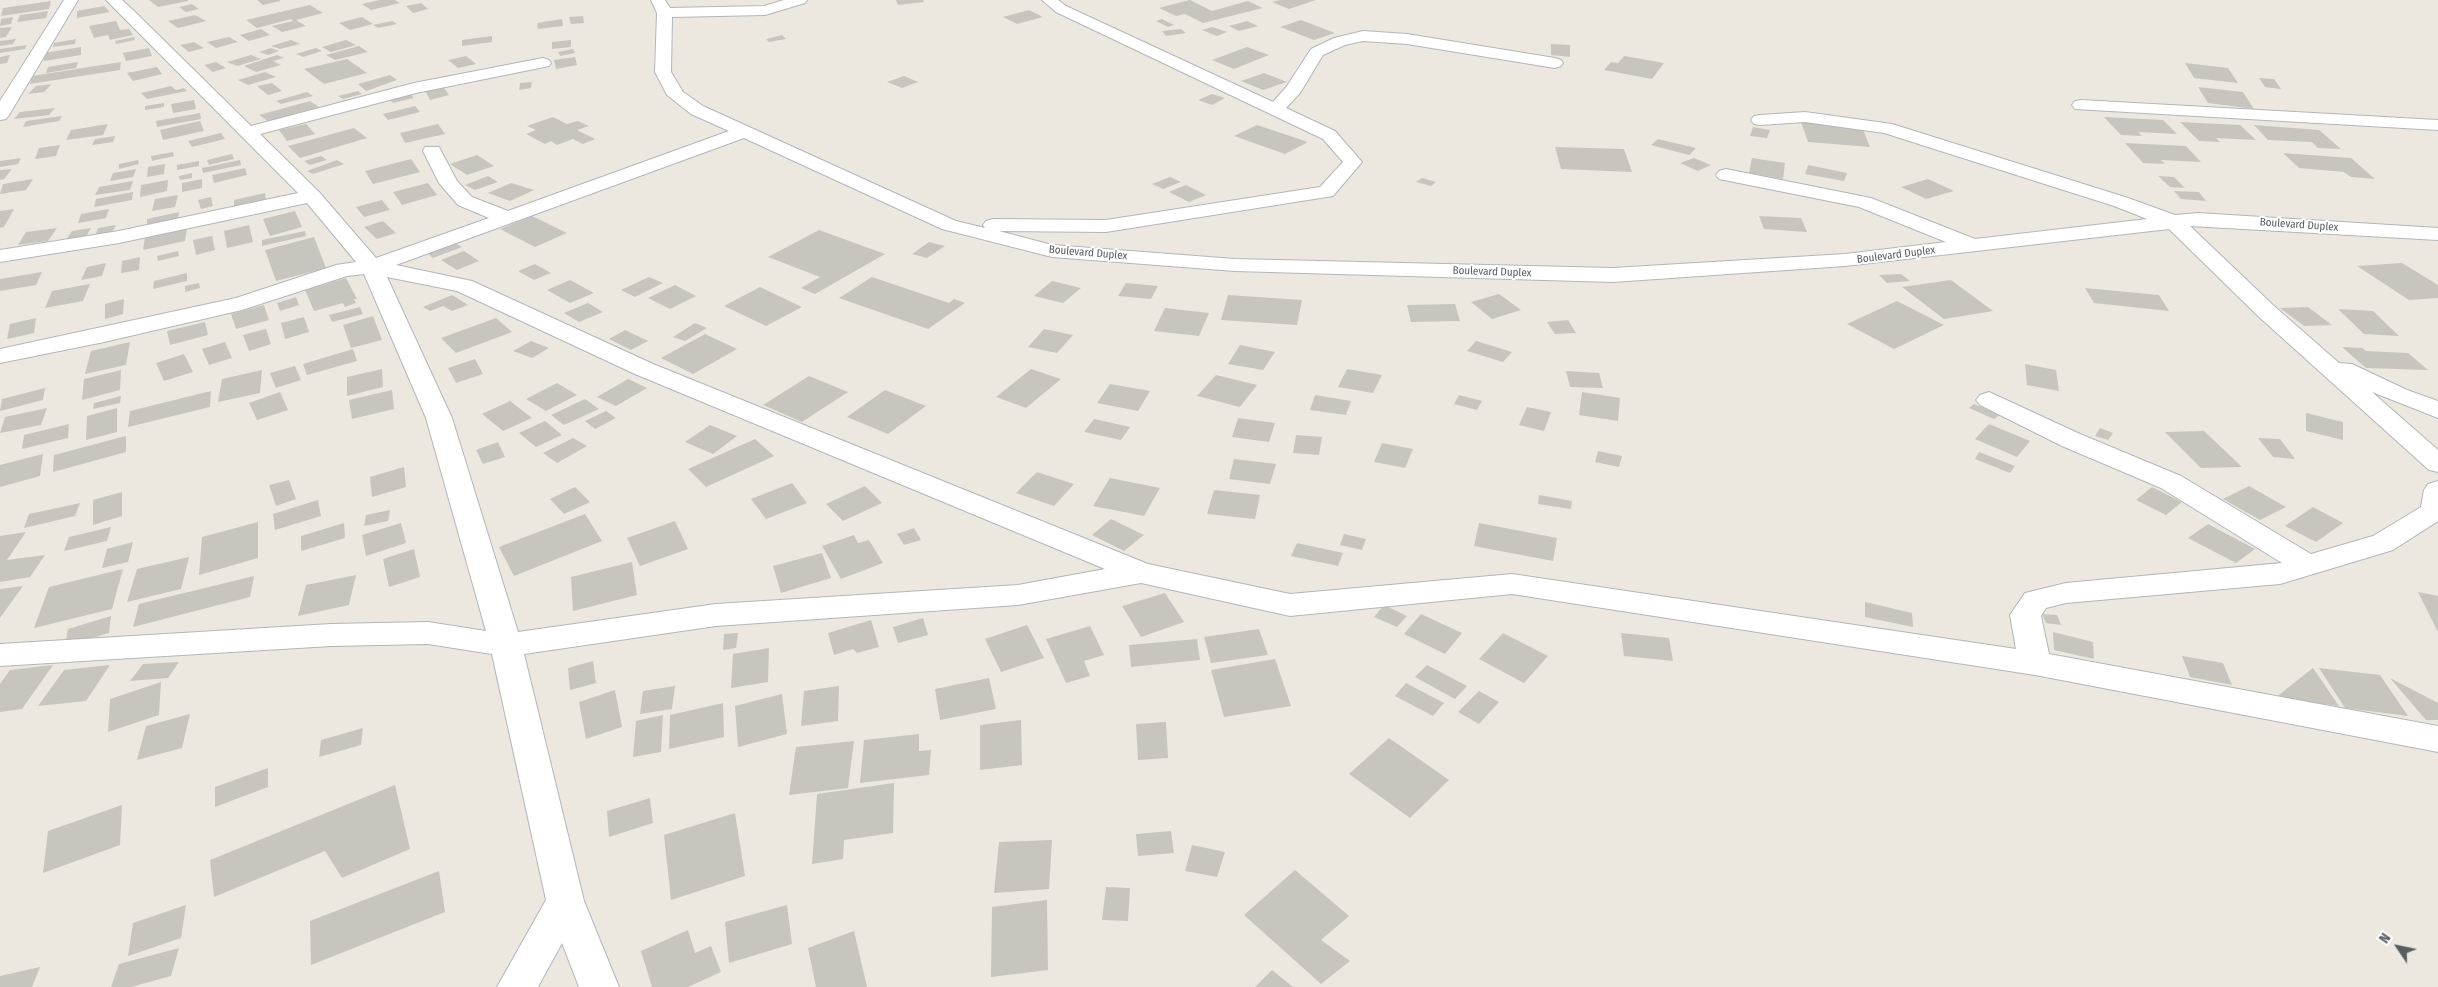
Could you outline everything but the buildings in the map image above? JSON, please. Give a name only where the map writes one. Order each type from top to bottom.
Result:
[{"type":"street","points":[[0,115],[72,0]]},
{"type":"street","points":[[113,0],[312,196],[372,267],[439,418],[506,645],[565,901],[599,987]]},
{"type":"street","points":[[661,7],[765,10],[800,0]]},
{"type":"street","points":[[950,225],[1106,226],[1326,192],[1353,162],[1329,135],[1061,9],[1049,0]]},
{"type":"street","name":"Boulevard Duplex","points":[[661,7],[663,72],[676,95],[697,110],[747,131],[950,225],[1052,251],[1236,265],[1613,275],[1846,260],[2198,219],[2438,234]]},
{"type":"street","points":[[1276,109],[1294,89],[1317,52],[1340,40],[1364,36],[1416,40],[1555,63]]},
{"type":"street","points":[[248,132],[414,88],[543,63]]},
{"type":"street","points":[[2082,105],[2438,125]]},
{"type":"street","points":[[1760,120],[1805,117],[1886,128],[2121,202],[2174,222],[2315,355],[2438,464]]},
{"type":"street","points":[[0,356],[104,335],[242,303],[344,270],[372,267],[747,131]]},
{"type":"street","points":[[432,151],[449,183],[465,201],[506,217]]},
{"type":"street","points":[[1726,175],[1864,202],[1973,246]]},
{"type":"street","points":[[0,256],[119,237],[276,206],[312,196]]},
{"type":"street","points":[[372,267],[464,286],[644,369],[1141,573],[1290,605],[1512,584],[2035,663],[2438,739]]},
{"type":"street","points":[[2315,355],[2398,396],[2438,410]]},
{"type":"street","points":[[1989,400],[2071,440],[2171,482],[2307,566]]},
{"type":"street","points":[[2035,663],[2025,615],[2036,600],[2066,593],[2280,574],[2383,543],[2434,511],[2438,490]]},
{"type":"street","points":[[0,656],[331,635],[408,633],[428,633],[506,645],[716,615],[1018,595],[1141,573]]},
{"type":"street","points":[[517,987],[565,901]]}]
